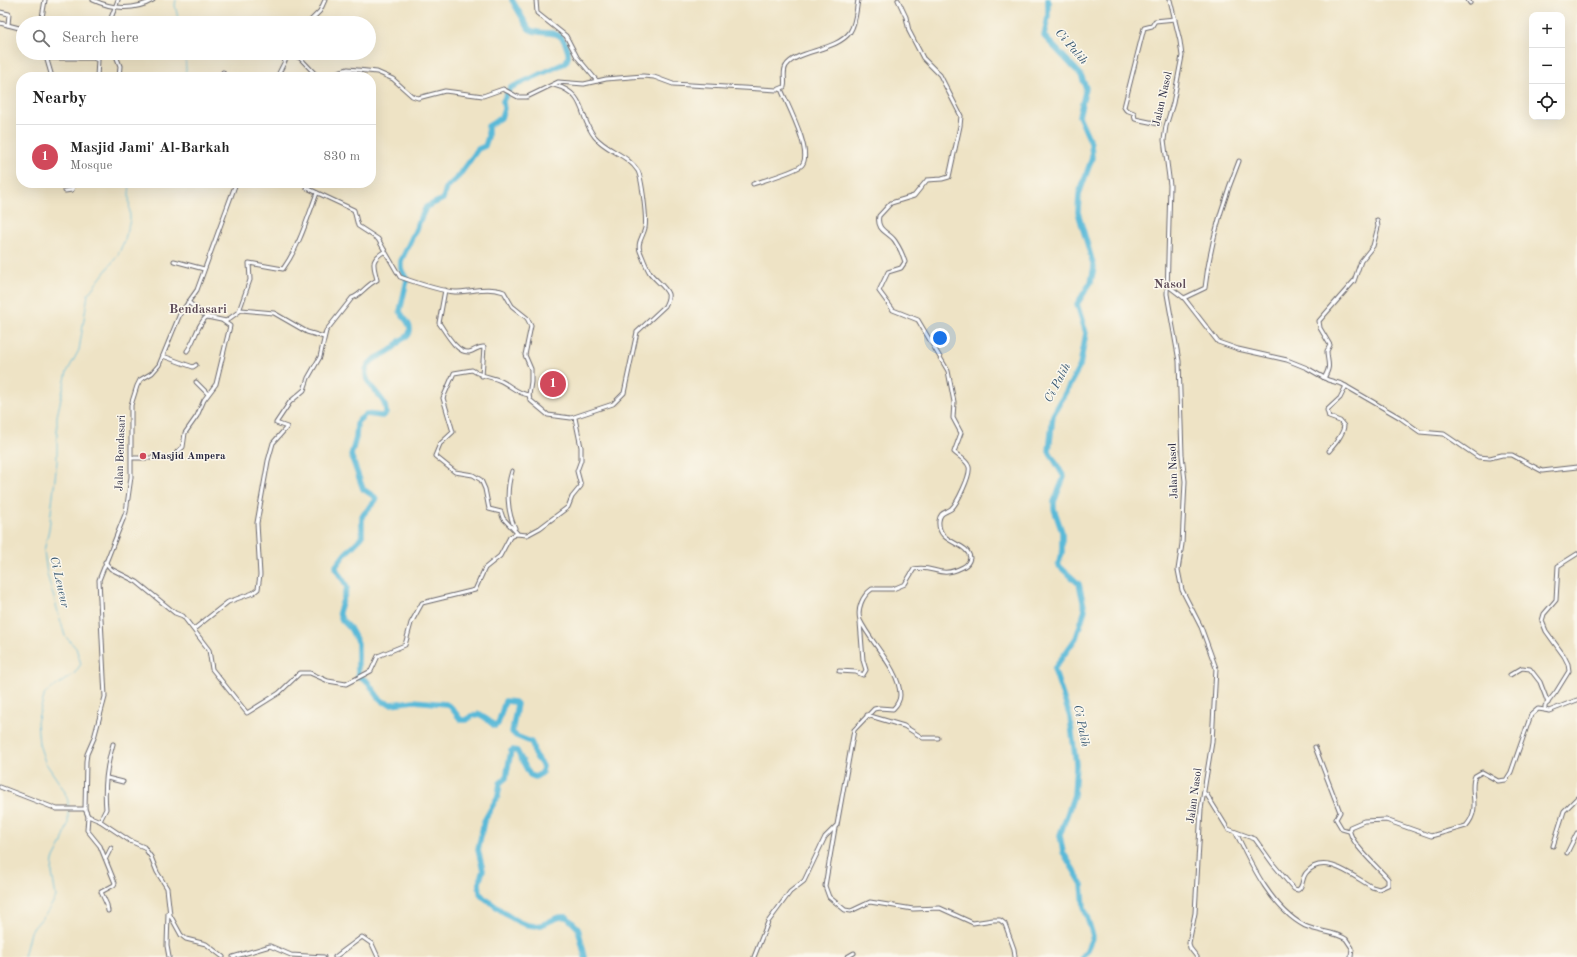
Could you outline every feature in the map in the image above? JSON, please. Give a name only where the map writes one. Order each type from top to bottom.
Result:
[{"type":"street","points":[[42,16],[45,0]]},
{"type":"street","points":[[93,0],[104,5],[133,8],[153,0]]},
{"type":"street","points":[[112,16],[118,0]]},
{"type":"street","points":[[315,16],[320,11],[325,0]]},
{"type":"street","points":[[536,0],[537,12],[566,36],[577,57],[597,82]]},
{"type":"street","points":[[338,72],[348,69],[377,72],[393,78],[412,96],[418,98],[445,92],[483,96],[506,90],[518,96],[527,97],[561,82],[584,84],[643,76],[654,77],[673,84],[751,90],[781,89],[785,84],[784,69],[790,61],[836,43],[850,33],[855,20],[858,0]]},
{"type":"street","points":[[839,671],[856,672],[863,675],[866,670],[863,660],[859,616],[862,601],[870,591],[874,589],[896,588],[906,582],[913,570],[916,568],[951,573],[966,566],[970,558],[966,550],[949,542],[939,526],[940,516],[954,505],[968,479],[969,472],[965,461],[954,452],[961,433],[953,418],[954,402],[949,373],[918,320],[893,310],[879,291],[880,285],[888,272],[901,268],[904,262],[895,241],[882,230],[879,222],[879,216],[891,203],[914,196],[927,180],[949,177],[961,121],[959,110],[940,75],[922,56],[909,31],[906,17],[898,0]]},
{"type":"street","name":"Jalan Nasol","points":[[1170,0],[1182,56],[1164,140],[1170,185],[1167,285],[1168,302],[1179,361],[1182,455],[1185,481],[1182,544],[1178,562],[1179,580],[1187,601],[1201,627],[1216,668],[1212,742],[1198,842],[1196,913],[1190,943],[1190,948],[1197,957]]},
{"type":"street","points":[[0,12],[9,14],[8,25]]},
{"type":"street","points":[[1159,124],[1135,119],[1134,113],[1126,110],[1124,107],[1130,78],[1144,28],[1152,26],[1155,21],[1175,19]]},
{"type":"street","points":[[0,23],[16,27]]},
{"type":"street","points":[[46,60],[50,72]]},
{"type":"street","points":[[98,60],[98,72]]},
{"type":"street","points":[[118,60],[120,66],[119,72]]},
{"type":"street","points":[[279,72],[285,60]]},
{"type":"street","points":[[302,60],[312,72]]},
{"type":"street","points":[[308,188],[352,208],[355,211],[359,227],[377,238],[398,275],[410,280],[456,292],[481,291],[491,288],[502,291],[512,306],[527,318],[531,329],[525,354],[531,369],[529,395],[531,401],[548,415],[575,418],[592,410],[613,404],[624,393],[637,332],[665,306],[668,298],[667,292],[650,272],[640,251],[639,242],[645,227],[645,210],[638,171],[625,158],[605,147],[595,137],[579,101],[566,88],[554,85]]},
{"type":"street","points":[[753,184],[799,167],[803,163],[804,146],[781,89]]},
{"type":"street","points":[[1184,298],[1204,289],[1213,237],[1226,192],[1239,162]]},
{"type":"street","name":"Jalan Bendasari","points":[[108,911],[101,892],[115,884],[99,843],[87,830],[88,816],[85,809],[87,754],[94,738],[105,697],[102,610],[99,596],[99,580],[126,512],[131,477],[131,405],[133,395],[140,380],[156,369],[163,356],[180,314],[198,290],[204,269],[234,188]]},
{"type":"street","points":[[223,321],[227,320],[239,311],[250,280],[250,263],[283,269],[300,241],[317,192]]},
{"type":"street","points":[[1324,378],[1329,368],[1330,359],[1327,351],[1330,345],[1319,322],[1354,281],[1361,262],[1373,246],[1378,227],[1377,220]]},
{"type":"street","points":[[194,629],[228,602],[253,593],[258,589],[260,575],[257,523],[268,461],[273,443],[287,427],[276,423],[290,402],[304,390],[308,378],[320,357],[324,337],[330,324],[352,298],[366,286],[377,280],[374,262],[378,256],[385,252]]},
{"type":"street","points":[[174,260],[204,269]]},
{"type":"street","points":[[1167,285],[1184,298],[1218,342],[1238,349],[1287,360],[1324,378],[1346,386],[1424,434],[1444,434],[1478,457],[1490,458],[1512,454],[1542,471],[1577,467]]},
{"type":"street","points":[[445,290],[439,323],[462,350],[468,352],[484,347],[482,376]]},
{"type":"street","points":[[132,458],[175,458],[177,452],[183,447],[185,433],[208,394],[216,384],[230,326],[223,321],[206,317],[188,302]]},
{"type":"street","points":[[239,311],[274,313],[307,332],[324,337]]},
{"type":"street","points":[[187,351],[194,340],[195,332],[206,317]]},
{"type":"street","points":[[163,356],[193,368],[196,365]]},
{"type":"street","points":[[529,395],[521,393],[500,380],[482,376],[472,369],[452,375],[442,398],[453,432],[440,444],[435,456],[455,472],[473,475],[481,480],[485,488],[489,509],[501,512],[503,518],[517,533],[527,535],[538,530],[568,507],[572,497],[581,487],[578,471],[581,452],[575,418]]},
{"type":"street","points":[[196,382],[208,394]]},
{"type":"street","points":[[1329,451],[1337,442],[1344,426],[1340,421],[1329,417],[1326,411],[1340,398],[1346,386]]},
{"type":"street","points":[[512,471],[508,489],[508,505],[517,533]]},
{"type":"street","points":[[105,562],[111,569],[137,582],[182,616],[194,629],[210,651],[212,669],[247,714],[278,694],[300,673],[310,673],[328,681],[344,685],[372,670],[378,656],[405,645],[411,623],[422,603],[475,590],[485,568],[500,556],[510,538],[517,533]]},
{"type":"street","points":[[1545,710],[1545,706],[1568,674],[1569,667],[1564,656],[1544,628],[1542,618],[1556,600],[1558,566],[1577,554]]},
{"type":"street","points":[[860,622],[893,673],[900,695],[893,709],[877,708],[867,715],[856,727],[852,735],[826,886],[829,897],[845,910],[851,911],[870,902],[913,909],[940,908],[973,923],[1000,920],[1005,924],[1014,949],[1014,957]]},
{"type":"street","points":[[1510,675],[1522,668],[1530,669],[1540,682],[1548,702]]},
{"type":"street","points":[[1204,793],[1208,795],[1228,829],[1255,839],[1288,883],[1296,889],[1301,888],[1304,876],[1307,872],[1317,865],[1324,864],[1338,867],[1376,888],[1388,885],[1388,879],[1355,842],[1350,831],[1350,826],[1374,820],[1394,822],[1431,836],[1466,826],[1475,806],[1473,784],[1475,776],[1482,772],[1498,781],[1506,780],[1511,772],[1531,715],[1538,708],[1549,711],[1577,700]]},
{"type":"street","points":[[867,715],[901,725],[923,738],[938,738]]},
{"type":"street","points":[[100,821],[107,808],[105,802],[107,778],[113,744]]},
{"type":"street","points":[[1315,748],[1340,812],[1336,819],[1342,829],[1350,831]]},
{"type":"street","points":[[107,778],[122,782]]},
{"type":"street","points":[[0,787],[57,809],[85,809]]},
{"type":"street","points":[[1553,846],[1564,811],[1577,798]]},
{"type":"street","points":[[88,816],[100,821],[144,847],[151,857],[157,872],[167,888],[170,917],[184,938],[206,944],[223,957]]},
{"type":"street","points":[[754,957],[768,922],[790,892],[804,881],[825,837],[835,828]]},
{"type":"street","points":[[1236,833],[1256,874],[1280,904],[1303,924],[1346,939],[1352,948],[1351,957]]},
{"type":"street","points":[[1567,853],[1577,833]]},
{"type":"street","points":[[106,858],[111,848]]},
{"type":"street","points":[[169,907],[167,930],[169,957]]},
{"type":"street","points":[[335,957],[362,937],[372,944],[378,957]]},
{"type":"street","points":[[233,957],[270,946],[291,954],[324,957]]},
{"type":"street","points":[[847,957],[854,953]]},
{"type":"waterway","name":"Ci Leueur","points":[[176,0],[175,5],[177,16]]},
{"type":"waterway","points":[[512,0],[529,29],[556,34],[564,41],[568,58],[565,63],[510,88],[503,101],[504,109],[501,118],[488,126],[488,137],[485,146],[478,149],[459,176],[446,188],[443,199],[426,207],[401,261],[401,269],[407,280],[400,311],[410,327],[410,332],[393,348],[373,360],[366,370],[368,381],[383,401],[386,413],[382,416],[366,414],[357,422],[356,438],[351,455],[363,489],[375,497],[376,500],[362,516],[362,537],[345,554],[336,566],[337,572],[347,588],[339,612],[342,620],[350,628],[358,643],[358,676],[367,681],[379,698],[384,702],[391,704],[414,701],[446,704],[451,707],[461,720],[467,720],[471,716],[480,714],[495,726],[498,724],[505,701],[515,702],[517,704],[512,732],[516,736],[531,742],[534,754],[543,766],[542,773],[535,777],[530,775],[517,751],[511,751],[506,778],[500,783],[498,796],[484,821],[478,850],[483,870],[479,883],[480,893],[483,897],[510,917],[525,924],[533,926],[541,925],[557,918],[567,917],[578,928],[585,957]]},
{"type":"waterway","name":"Ci Palih","points":[[1048,0],[1048,17],[1044,36],[1081,75],[1086,88],[1079,116],[1091,143],[1092,158],[1079,194],[1078,212],[1094,267],[1091,282],[1077,304],[1086,333],[1080,366],[1053,415],[1049,451],[1064,477],[1054,502],[1054,509],[1062,532],[1062,553],[1058,565],[1079,584],[1085,610],[1076,638],[1054,669],[1070,717],[1076,764],[1074,795],[1060,835],[1063,852],[1082,884],[1084,907],[1093,936],[1086,952],[1082,957]]},
{"type":"waterway","name":"Ci Leueur","points":[[185,60],[185,72]]},
{"type":"waterway","name":"Ci Leueur","points":[[68,808],[68,801],[64,790],[45,762],[39,744],[37,722],[45,693],[74,674],[81,664],[76,648],[65,636],[47,574],[44,551],[49,529],[57,462],[57,416],[67,372],[79,350],[88,294],[118,255],[125,239],[130,220],[130,188]]},
{"type":"waterway","name":"Ci Leueur","points":[[24,957],[30,932],[48,911],[56,897],[52,873],[53,860],[61,845],[68,824],[68,811]]},
{"type":"place","name":"Masjid Jami' Al-Barkah","points":[[553,384]]},
{"type":"place","name":"Masjid Ampera","points":[[143,456]]},
{"type":"district","name":"Nasol","points":[[1170,284]]},
{"type":"district","name":"Bendasari","points":[[198,309]]}]
